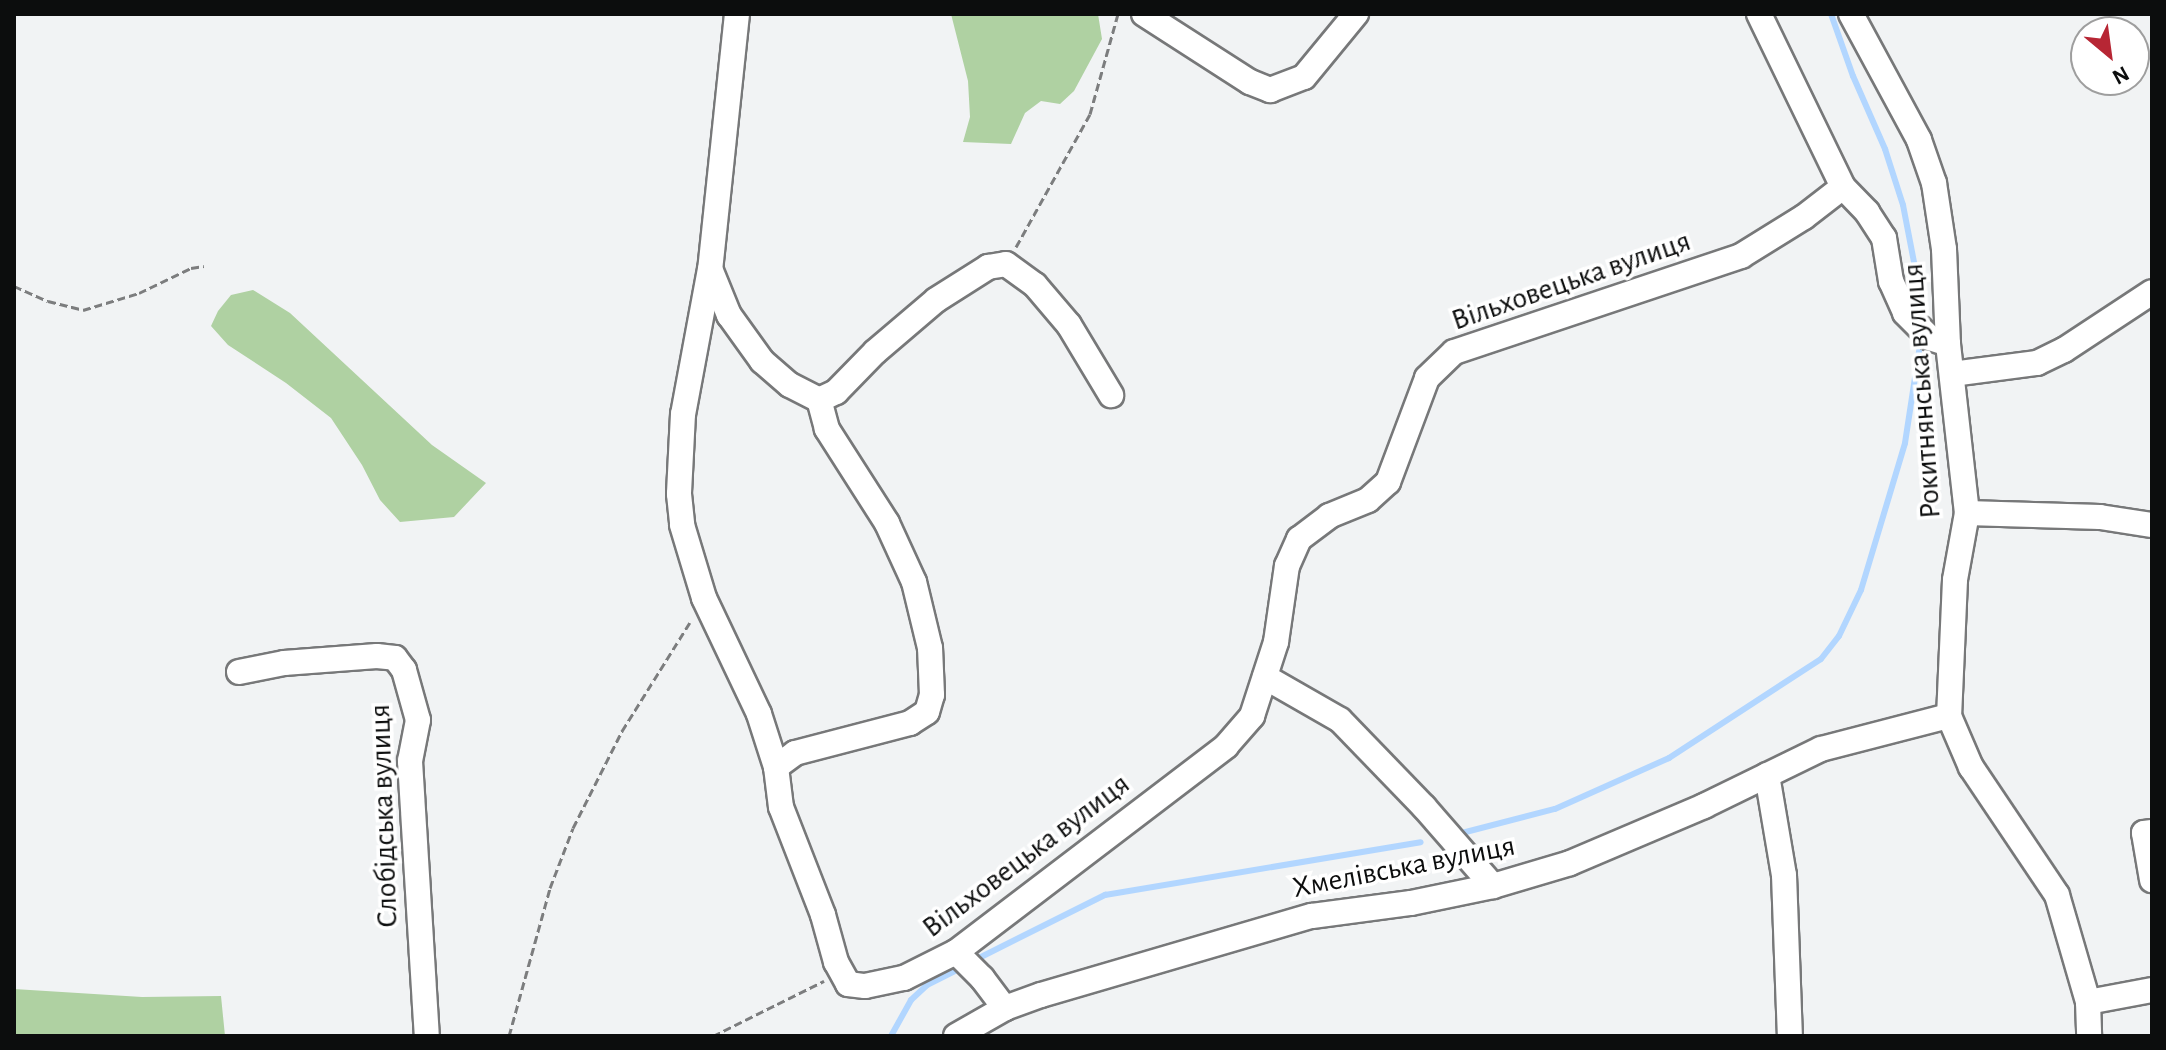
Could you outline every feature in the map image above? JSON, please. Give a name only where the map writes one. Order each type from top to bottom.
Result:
[{"type":"street","points":[[737,14],[710,269],[683,414],[679,494],[682,525],[704,598],[759,714],[776,767],[781,807],[841,971]]},
{"type":"street","points":[[1144,14],[1250,82],[1270,90],[1304,77],[1356,14]]},
{"type":"street","name":"Рокитнянська вулиця","points":[[1759,14],[1843,187],[1867,212],[1884,238],[1891,281],[1905,313],[1939,341]]},
{"type":"street","name":"Рокитнянська вулиця","points":[[1851,14],[1902,101],[1934,183],[1944,249],[1939,341],[1952,374],[1967,513],[1955,580],[1949,716],[1971,767],[2057,895],[2088,1002],[2089,1036]]},
{"type":"street","name":"Вільховецька вулиця","points":[[841,971],[848,984],[865,986],[904,978],[960,955],[1226,746],[1252,716],[1276,642],[1287,566],[1299,539],[1329,516],[1368,500],[1388,482],[1427,378],[1454,352],[1741,256],[1804,217],[1843,187]]},
{"type":"street","points":[[819,400],[836,392],[875,352],[936,300],[988,267],[1006,264],[1035,285],[1069,325],[1111,395]]},
{"type":"street","points":[[710,269],[729,315],[762,361],[790,385],[819,400],[827,429],[887,523],[914,582],[930,648],[932,695],[927,712],[910,723],[795,753],[776,767]]},
{"type":"street","points":[[1952,374],[2037,363],[2064,350],[2124,307],[2152,292]]},
{"type":"street","points":[[1967,513],[2100,517],[2152,525]]},
{"type":"street","name":"Слобідська вулиця","points":[[239,672],[284,663],[377,656],[395,658],[404,670],[418,720],[410,761],[427,1036]]},
{"type":"street","points":[[1265,677],[1340,720],[1424,807],[1493,886]]},
{"type":"street","name":"Хмелівська вулиця","points":[[956,1036],[1005,1008],[1312,916],[1411,903],[1493,886],[1570,863],[1704,806],[1821,749],[1949,716]]},
{"type":"street","points":[[1767,775],[1784,875],[1790,1036]]},
{"type":"street","points":[[2152,832],[2144,833],[2152,880]]},
{"type":"street","points":[[960,955],[1005,1008]]},
{"type":"street","points":[[2088,1002],[2152,990]]},
{"type":"path","points":[[1006,264],[1090,114],[1118,14]]},
{"type":"path","points":[[14,286],[59,305],[83,310],[139,293],[191,268],[204,266]]},
{"type":"path","points":[[509,1036],[550,888],[573,828],[629,719],[704,598]]},
{"type":"path","points":[[713,1036],[841,971]]},
{"type":"green space","points":[[951,14],[1098,14],[1102,39],[1074,91],[1060,104],[1041,101],[1025,113],[1011,144],[963,142],[970,117],[968,81]]},
{"type":"green space","points":[[253,290],[290,313],[432,445],[486,483],[454,517],[400,522],[380,500],[362,465],[331,418],[286,383],[228,345],[211,326],[231,295]]},
{"type":"green space","points":[[14,989],[142,997],[221,996],[225,1036],[14,1036]]},
{"type":"waterway","points":[[1831,14],[1853,76],[1885,149],[1903,205],[1922,304],[1922,319]]},
{"type":"waterway","points":[[1458,834],[1555,809],[1669,758],[1821,659],[1839,636],[1861,590],[1905,443],[1921,338]]},
{"type":"waterway","points":[[973,961],[1105,895],[1421,842]]},
{"type":"waterway","points":[[891,1036],[911,1000],[927,985],[963,967]]}]
